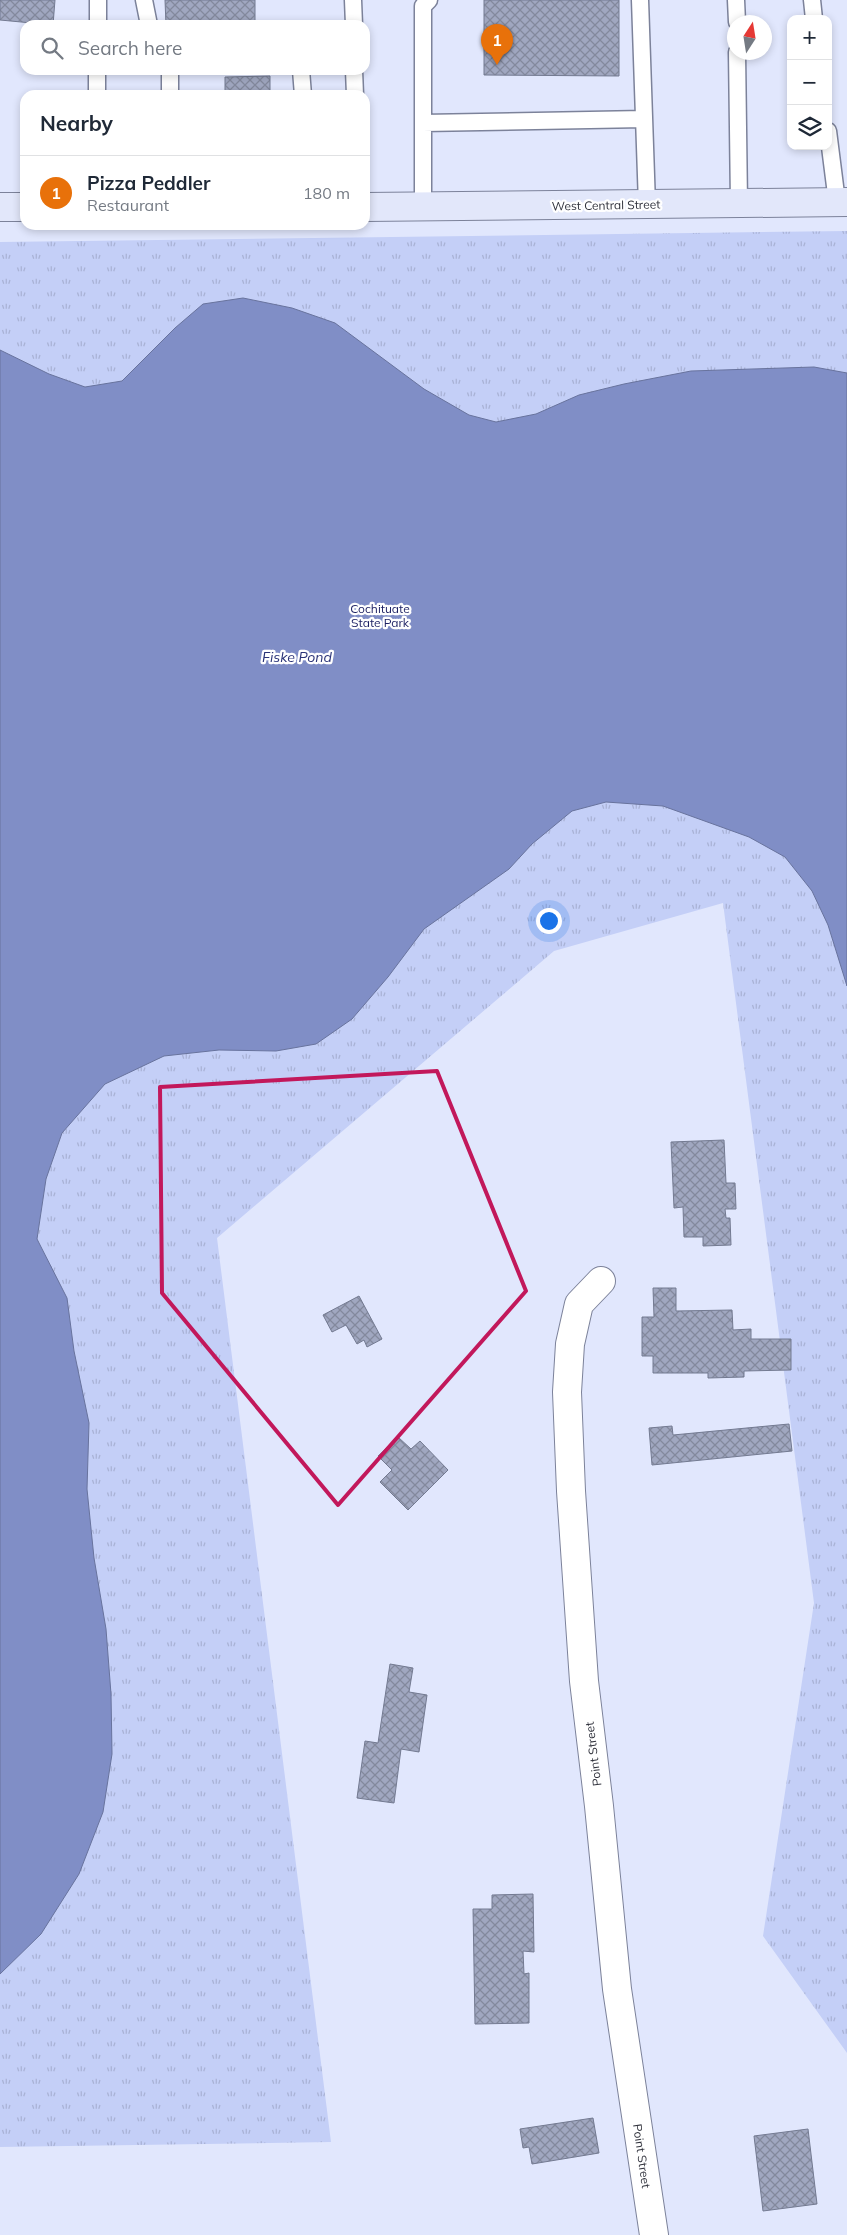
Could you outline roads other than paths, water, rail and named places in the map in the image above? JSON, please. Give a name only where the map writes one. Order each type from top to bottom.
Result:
[{"type":"main road","name":"West Central Street","points":[[370,208],[842,202]]},
{"type":"main road","points":[[0,207],[20,207]]},
{"type":"street","name":"Point Street","points":[[601,1281],[579,1304],[570,1344],[567,1392],[571,1491],[584,1681],[600,1806],[617,1988],[654,2235]]},
{"type":"lane","points":[[98,0],[98,20]]},
{"type":"lane","points":[[144,0],[148,20]]},
{"type":"lane","points":[[353,0],[354,20]]},
{"type":"lane","points":[[423,207],[423,6],[429,0]]},
{"type":"lane","points":[[640,0],[647,204]]},
{"type":"lane","points":[[736,0],[736,15]]},
{"type":"lane","points":[[812,0],[814,15]]},
{"type":"lane","points":[[737,60],[739,204]]},
{"type":"lane","points":[[97,75],[97,90]]},
{"type":"lane","points":[[170,75],[170,90]]},
{"type":"lane","points":[[301,75],[303,90]]},
{"type":"lane","points":[[354,75],[355,90]]},
{"type":"lane","points":[[423,123],[644,119]]},
{"type":"lane","points":[[832,150],[842,202]]},
{"type":"water","name":"Fiske Pond","points":[[243,298],[292,308],[335,323],[424,389],[469,415],[496,422],[536,414],[579,395],[691,371],[814,367],[847,373],[847,986],[828,925],[812,891],[785,857],[749,837],[663,806],[606,802],[572,811],[532,844],[509,869],[424,929],[388,977],[352,1019],[316,1044],[276,1051],[219,1050],[164,1056],[105,1084],[62,1133],[46,1179],[37,1239],[67,1298],[74,1351],[89,1423],[87,1489],[94,1558],[106,1629],[111,1694],[112,1754],[103,1812],[79,1874],[41,1934],[0,1974],[0,350],[49,374],[85,387],[122,381],[175,328],[203,304]]},
{"type":"place","name":"Pizza Peddler","points":[[497,65]]},
{"type":"park label","name":"Cochituate State Park","points":[[380,615]]}]
